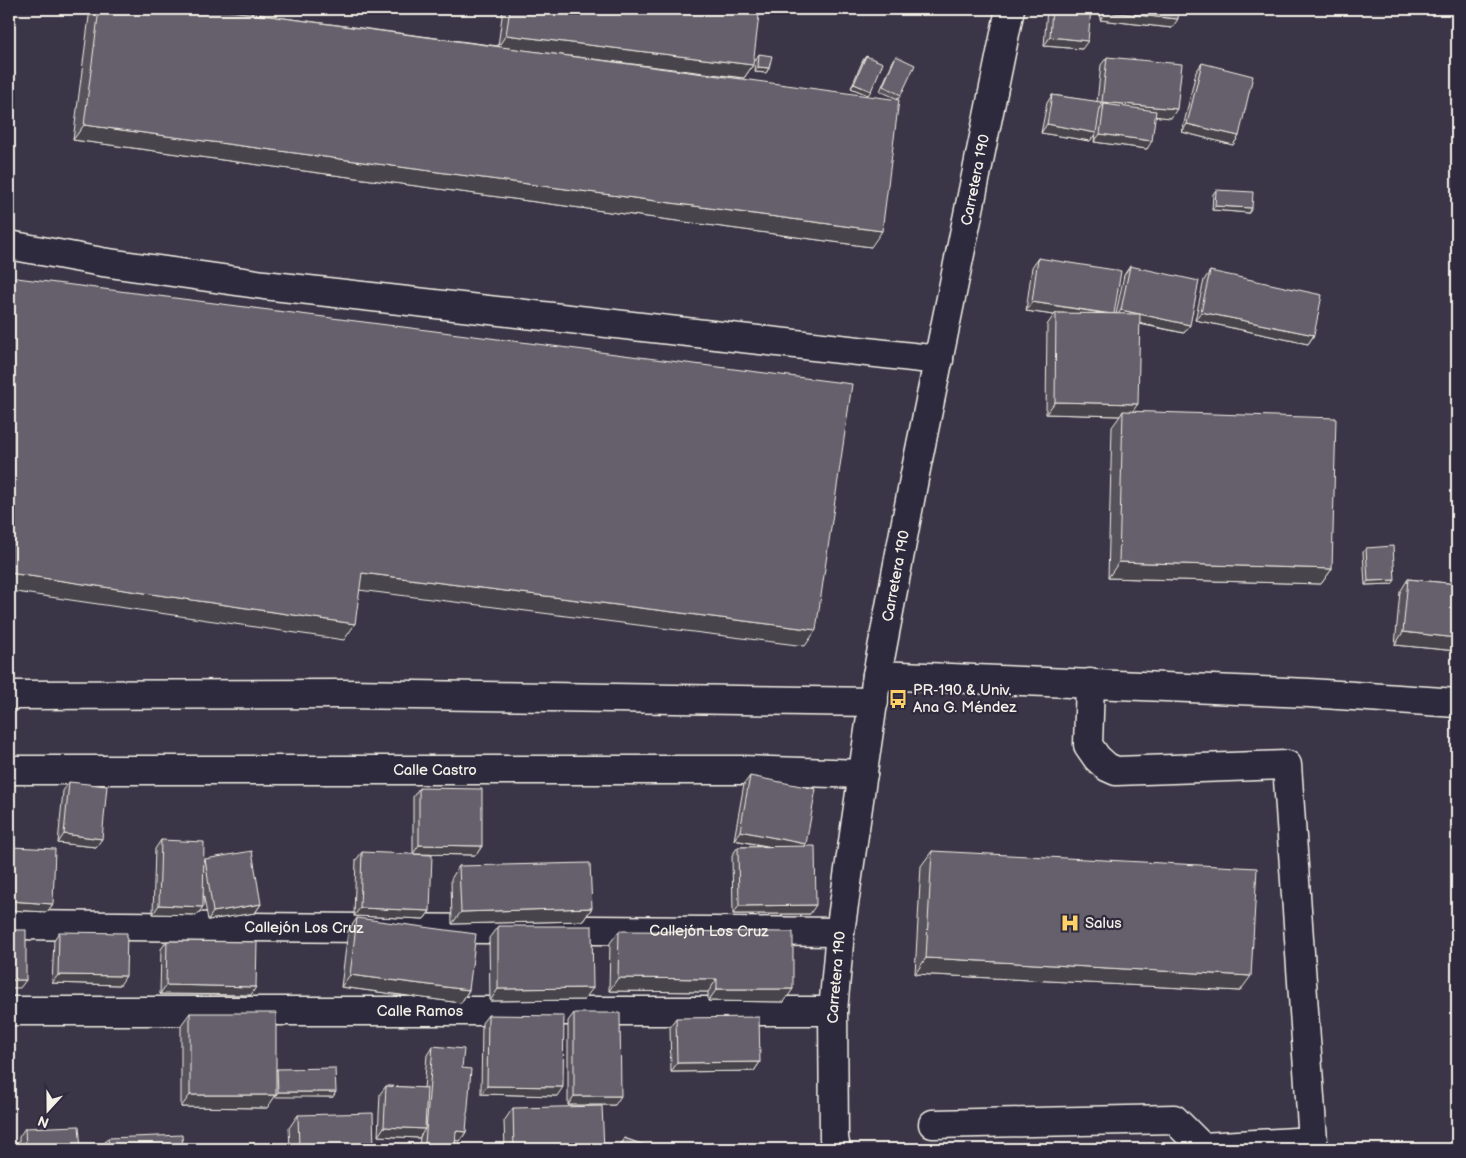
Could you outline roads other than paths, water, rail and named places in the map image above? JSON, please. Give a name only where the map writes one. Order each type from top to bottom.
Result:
[{"type":"street","name":"Carretera 190","points":[[836,1149],[834,1138],[833,1011],[840,932],[877,675],[914,479],[1010,9]]},
{"type":"street","points":[[9,245],[102,262],[264,285],[939,360]]},
{"type":"street","points":[[877,675],[1310,693],[1457,703]]},
{"type":"street","points":[[933,1124],[1174,1119],[1202,1147],[1313,1141],[1287,765],[1116,771],[1107,767],[1097,758],[1088,745],[1090,683]]},
{"type":"street","points":[[9,695],[345,694],[874,702]]},
{"type":"street","name":"Calle Castro","points":[[9,770],[743,770],[863,774]]},
{"type":"street","name":"Callejón Los Cruz","points":[[9,924],[840,932]]},
{"type":"street","name":"Calle Ramos","points":[[9,1010],[833,1011]]},
{"type":"place","name":"PR-190 & Univ. Ana G. Méndez","points":[[898,699]]},
{"type":"place","name":"Salus","points":[[1070,923]]}]
